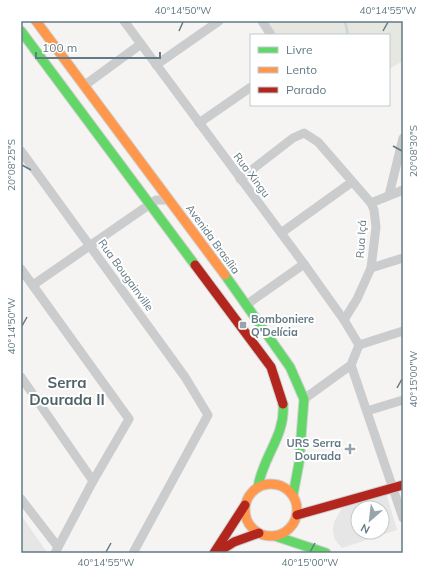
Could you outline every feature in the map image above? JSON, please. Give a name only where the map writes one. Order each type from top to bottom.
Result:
[{"type":"street","name":"Avenida Brasília","points":[[36,21],[85,85],[290,367],[304,399],[299,463],[293,495]]},
{"type":"street","name":"Rua Xingu","points":[[124,21],[304,264],[344,320],[359,345]]},
{"type":"street","points":[[156,65],[219,21]]},
{"type":"street","points":[[262,21],[270,34]]},
{"type":"street","points":[[46,34],[31,25],[21,29],[271,366],[281,389],[285,404],[284,415],[274,446],[261,473],[258,487],[248,498],[215,553]]},
{"type":"street","points":[[85,85],[141,44]]},
{"type":"street","points":[[199,123],[250,88]]},
{"type":"street","points":[[94,128],[105,135],[113,135],[118,132]]},
{"type":"street","name":"Rua Içá","points":[[240,179],[293,138],[304,133],[318,142],[371,203],[374,210],[376,227],[371,268],[364,285],[344,320]]},
{"type":"street","points":[[389,195],[403,138]]},
{"type":"street","name":"Rua Bougainville","points":[[21,151],[185,377],[208,415],[133,553]]},
{"type":"street","points":[[281,233],[352,182]]},
{"type":"street","points":[[371,203],[403,190]]},
{"type":"street","points":[[33,285],[156,200],[169,200]]},
{"type":"street","points":[[371,268],[403,258]]},
{"type":"street","points":[[246,305],[304,264]]},
{"type":"street","points":[[21,269],[129,419],[93,481],[56,550],[21,499]]},
{"type":"street","points":[[304,399],[351,364],[359,345],[403,331]]},
{"type":"street","points":[[351,364],[403,518]]},
{"type":"street","points":[[21,377],[93,481]]},
{"type":"street","points":[[367,411],[403,400]]},
{"type":"street","points":[[258,487],[273,484],[287,489],[293,495],[298,508],[297,517],[299,534],[307,547]]},
{"type":"street","points":[[274,536],[288,531],[297,517],[403,485]]},
{"type":"street","points":[[245,505],[248,521],[259,533]]},
{"type":"street","points":[[215,553],[234,542],[259,533],[274,536],[326,553]]},
{"type":"shaded area","points":[[267,21],[403,21],[403,61],[390,68],[390,34],[274,34]]},
{"type":"shaded area","points":[[386,493],[388,500],[365,500]]},
{"type":"shaded area","points":[[350,505],[350,540],[366,540],[342,548],[335,540],[333,531],[334,522],[342,508]]},
{"type":"shaded area","points":[[390,506],[397,530],[390,532]]},
{"type":"shaded area","points":[[21,515],[46,551],[45,553],[21,553]]},
{"type":"waterway","points":[[345,21],[348,34]]},
{"type":"traffic: fast","points":[[21,31],[195,265]]},
{"type":"traffic: fast","points":[[225,275],[290,367],[304,399],[299,463],[293,495]]},
{"type":"traffic: fast","points":[[258,487],[260,476],[281,426],[283,404]]},
{"type":"traffic: fast","points":[[275,536],[326,553]]},
{"type":"traffic: slow","points":[[36,21],[225,275]]},
{"type":"traffic: slow","points":[[266,484],[276,484],[290,491],[297,505],[297,510],[297,515],[290,529],[276,536],[266,536],[256,532],[249,525],[245,515],[245,505],[249,495],[256,488],[266,484]]},
{"type":"traffic: jam","points":[[195,265],[271,367],[283,404]]},
{"type":"traffic: jam","points":[[297,515],[403,485]]},
{"type":"traffic: jam","points":[[214,553],[245,505]]},
{"type":"traffic: jam","points":[[218,552],[234,542],[259,533]]},
{"type":"place","name":"Bomboniere Q'Delícia","points":[[243,325]]},
{"type":"place","name":"URS Serra Dourada","points":[[350,449]]},
{"type":"district","name":"Serra Dourada II","points":[[67,392]]}]
